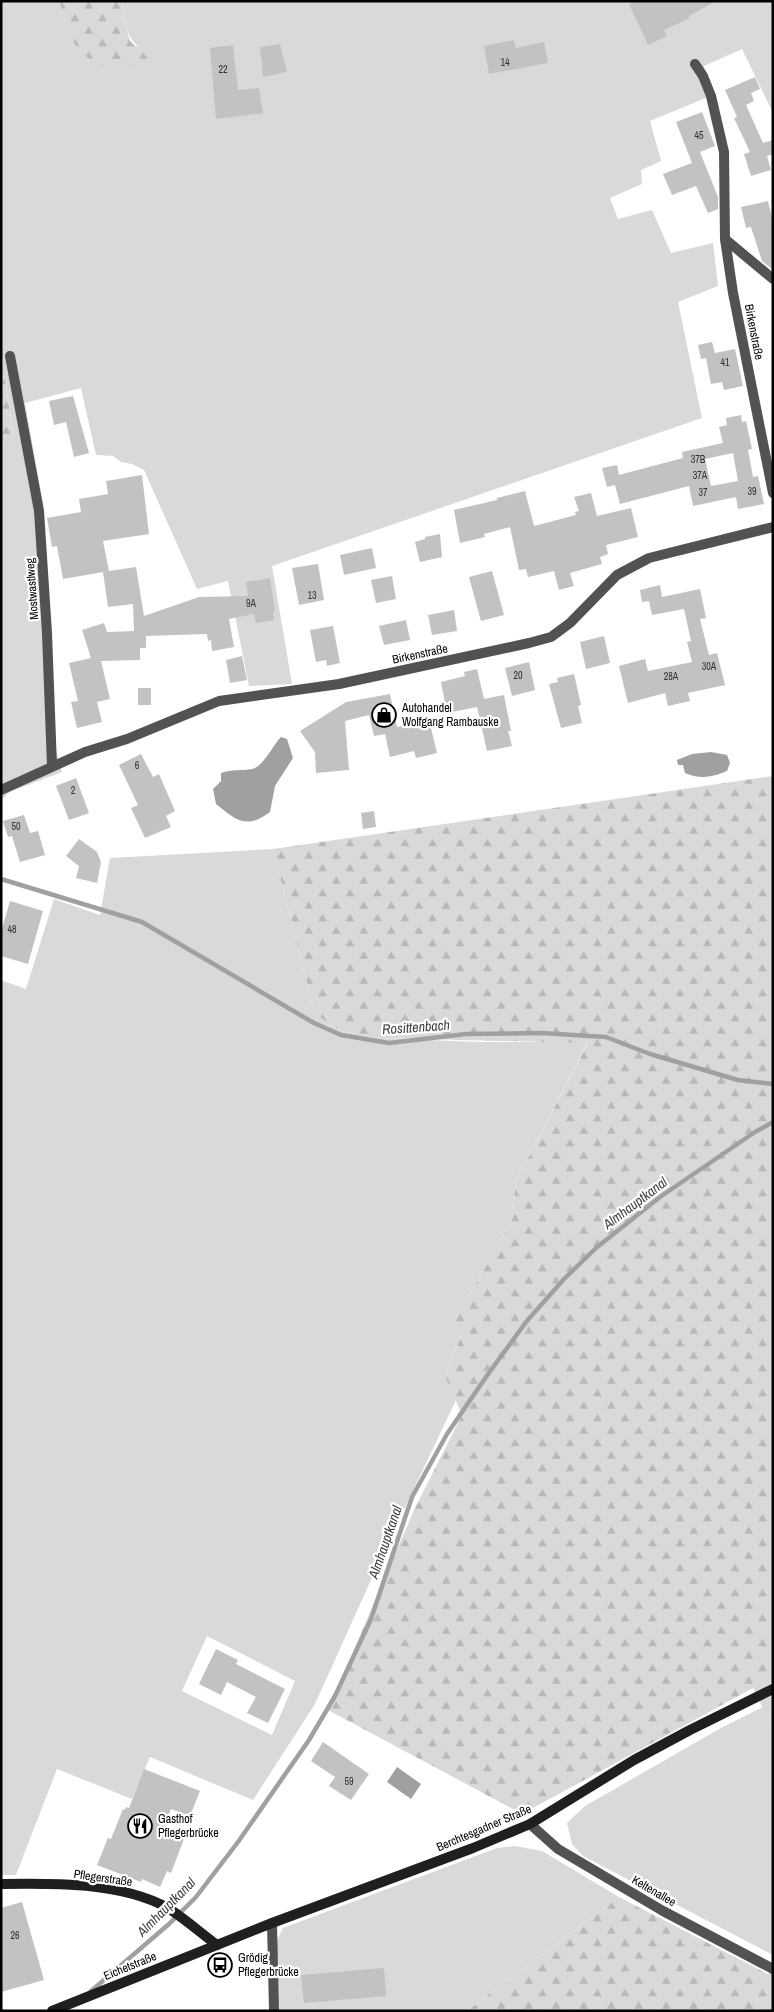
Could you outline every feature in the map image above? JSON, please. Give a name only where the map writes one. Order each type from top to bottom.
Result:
[{"type":"main road","name":"Berchtesgadner Straße","points":[[217,1945],[473,1848],[530,1824],[634,1760],[773,1688]]},
{"type":"main road","name":"Pflegerstraße","points":[[1,1884],[48,1883],[121,1892],[145,1898],[169,1910],[217,1945]]},
{"type":"main road","name":"Eichetstraße","points":[[52,2011],[217,1945]]},
{"type":"street","name":"Birkenstraße","points":[[695,64],[703,76],[711,96],[724,152],[725,239],[734,293],[769,457],[773,493]]},
{"type":"street","points":[[725,239],[773,279]]},
{"type":"street","name":"Mostwastlweg","points":[[10,356],[38,511],[47,633],[52,766]]},
{"type":"street","name":"Birkenstraße","points":[[52,766],[85,752],[127,739],[219,701],[339,684],[529,643],[551,636],[570,623],[617,575],[649,558],[773,528]]},
{"type":"street","points":[[1,790],[52,766]]},
{"type":"street","name":"Keltenallee","points":[[530,1824],[558,1850],[663,1911],[773,1969]]},
{"type":"street","points":[[272,1923],[274,2011]]},
{"type":"green space","points":[[1,1],[60,1],[65,23],[139,47],[134,43],[128,32],[122,1],[773,1],[773,113],[742,49],[704,66],[708,97],[650,121],[661,161],[641,170],[642,184],[610,198],[618,219],[652,210],[671,253],[713,243],[718,286],[678,302],[702,418],[272,566],[292,684],[249,686],[228,581],[197,589],[144,470],[132,464],[121,462],[113,456],[96,455],[81,388],[25,403],[43,503],[55,746],[62,772],[10,792],[1,800],[1,442],[14,436],[5,380],[1,380]]},
{"type":"green space","points":[[60,1],[122,1],[124,20],[130,41],[148,58],[137,64],[119,66],[106,65],[94,61],[77,47],[71,37],[66,26]]},
{"type":"green space","points":[[1,380],[5,380],[14,437],[1,442]]},
{"type":"green space","points":[[773,776],[773,1723],[768,1719],[753,1688],[533,1808],[513,1809],[328,1710],[414,1510],[462,1415],[445,1376],[461,1336],[452,1325],[512,1220],[516,1181],[588,1043],[377,1038],[341,1031],[315,1014],[273,849]]},
{"type":"green space","points":[[273,849],[315,1014],[341,1031],[377,1038],[479,1042],[588,1042],[516,1181],[512,1220],[452,1325],[461,1335],[445,1376],[456,1400],[380,1560],[315,1704],[253,1800],[150,1757],[132,1799],[57,1769],[16,1875],[1,1875],[1,980],[26,989],[54,899],[100,915],[110,858]],"holes":[[[207,1636],[295,1681],[272,1735],[182,1691]]]},
{"type":"green space","points":[[763,1707],[768,1719],[773,1723],[773,1955],[583,1856],[572,1844],[567,1823],[585,1806],[721,1728]]},
{"type":"green space","points":[[515,1846],[542,1851],[619,1897],[467,2011],[279,2011],[275,1944],[283,1928],[497,1848]]},
{"type":"green space","points":[[619,1897],[768,1974],[773,1972],[773,2011],[467,2011]]},
{"type":"shaded area","points":[[281,737],[287,739],[293,758],[275,786],[270,812],[254,821],[248,822],[230,815],[216,804],[213,789],[221,781],[221,773],[256,767],[264,760]]},
{"type":"shaded area","points":[[711,752],[727,755],[730,763],[727,771],[717,775],[701,777],[685,773],[683,765],[678,765],[677,760],[692,754]]},
{"type":"shaded area","points":[[397,1767],[421,1784],[411,1799],[387,1782]]},
{"type":"building","points":[[636,1],[716,1],[689,16],[690,18],[664,30],[667,36],[648,45],[629,4]]},
{"type":"building","points":[[514,40],[516,48],[544,42],[548,63],[489,74],[484,46]]},
{"type":"building","points":[[280,44],[287,72],[263,77],[260,47]]},
{"type":"building","points":[[233,45],[238,90],[259,88],[263,113],[216,119],[210,48]]},
{"type":"building","points":[[755,77],[760,89],[751,93],[754,101],[746,105],[763,143],[773,140],[773,154],[767,156],[771,170],[751,176],[744,154],[750,152],[734,118],[737,117],[725,90]]},
{"type":"building","points":[[702,112],[715,146],[700,152],[718,197],[718,209],[708,213],[696,186],[672,195],[663,174],[692,163],[676,122]]},
{"type":"building","points":[[768,201],[773,222],[773,270],[762,261],[751,227],[746,228],[741,207]]},
{"type":"building","points":[[712,342],[715,353],[735,349],[743,386],[724,390],[722,382],[711,384],[706,358],[701,359],[698,345]]},
{"type":"building","points":[[73,396],[89,453],[74,457],[66,422],[54,425],[49,401]]},
{"type":"building","points":[[741,415],[742,422],[746,421],[752,449],[748,450],[753,477],[758,476],[764,504],[738,509],[736,497],[693,506],[689,486],[620,504],[615,485],[607,487],[602,468],[617,465],[619,475],[683,458],[682,452],[723,443],[719,427],[727,425],[726,418]],"holes":[[[733,453],[738,481],[711,486],[705,459]]]},
{"type":"building","points":[[142,475],[149,534],[103,541],[109,571],[136,567],[144,616],[199,597],[248,596],[246,582],[270,578],[275,611],[273,612],[274,620],[256,623],[254,614],[229,619],[234,647],[212,651],[211,640],[208,641],[207,634],[146,636],[146,648],[140,648],[140,660],[101,661],[110,699],[97,702],[102,722],[77,728],[71,702],[78,701],[69,663],[91,658],[82,630],[104,623],[107,632],[134,631],[133,604],[108,607],[103,572],[63,579],[57,546],[52,547],[47,518],[81,512],[79,499],[108,494],[106,481]]},
{"type":"building","points":[[525,491],[534,526],[576,515],[575,512],[579,511],[574,497],[591,493],[597,516],[631,508],[638,537],[606,545],[608,554],[600,557],[602,564],[570,573],[574,586],[559,590],[554,571],[528,577],[526,569],[519,570],[510,527],[484,534],[485,537],[460,543],[454,510]]},
{"type":"building","points":[[440,534],[442,557],[420,562],[415,542],[425,539],[425,537]]},
{"type":"building","points":[[372,548],[376,568],[344,575],[340,555]]},
{"type":"building","points":[[318,564],[324,600],[299,605],[292,568]]},
{"type":"building","points":[[492,571],[504,615],[481,621],[469,577]]},
{"type":"building","points":[[392,576],[396,599],[376,603],[371,580]]},
{"type":"building","points":[[660,585],[662,597],[700,589],[706,618],[700,619],[709,655],[717,653],[725,685],[688,693],[690,701],[668,706],[665,693],[628,703],[619,666],[645,659],[648,671],[692,662],[687,642],[691,641],[684,609],[652,615],[649,601],[642,602],[640,590]]},
{"type":"building","points":[[454,610],[457,631],[432,635],[428,615]]},
{"type":"building","points":[[406,620],[410,640],[384,645],[379,626]]},
{"type":"building","points":[[333,626],[340,663],[327,666],[326,660],[316,662],[310,630]]},
{"type":"building","points":[[604,636],[610,663],[586,669],[580,642]]},
{"type":"building","points":[[242,656],[247,680],[230,683],[226,660]]},
{"type":"building","points":[[529,662],[535,690],[512,696],[505,668]]},
{"type":"building","points":[[477,669],[484,699],[504,695],[511,731],[508,731],[512,746],[487,751],[477,707],[447,713],[441,682],[465,676],[464,672]]},
{"type":"building","points":[[574,674],[581,705],[578,706],[582,723],[561,728],[549,684],[558,682],[557,678]]},
{"type":"building","points":[[138,688],[151,688],[151,705],[138,705]]},
{"type":"building","points":[[390,694],[397,727],[429,720],[437,753],[416,758],[414,751],[390,757],[385,734],[374,736],[369,715],[345,721],[349,770],[316,773],[315,752],[300,731],[346,702]]},
{"type":"building","points":[[141,754],[153,777],[159,774],[175,811],[166,816],[171,827],[145,838],[131,808],[138,805],[119,765]]},
{"type":"building","points":[[76,778],[89,813],[69,820],[56,786]]},
{"type":"building","points":[[374,811],[376,827],[363,829],[361,813]]},
{"type":"building","points":[[24,815],[30,833],[38,831],[45,855],[20,862],[12,836],[8,837],[3,821]]},
{"type":"building","points":[[79,839],[97,852],[101,862],[97,883],[76,878],[79,866],[66,856]]},
{"type":"building","points":[[10,901],[43,911],[28,964],[1,956],[1,932]]},
{"type":"building","points":[[216,1649],[238,1660],[236,1664],[285,1689],[268,1723],[247,1713],[256,1697],[227,1682],[221,1695],[199,1684]]},
{"type":"building","points":[[323,1742],[369,1774],[351,1800],[329,1786],[335,1777],[311,1761]]},
{"type":"building","name":"Gasthof Pflegerbrücke","points":[[144,1769],[200,1791],[190,1816],[171,1809],[162,1831],[184,1839],[171,1873],[167,1871],[160,1887],[142,1879],[141,1882],[97,1865],[108,1838],[111,1839],[123,1809],[129,1808]]},
{"type":"building","points":[[22,1902],[44,1980],[1,1992],[1,1908]]},
{"type":"building","points":[[384,1968],[386,1996],[304,2003],[301,1975]]},
{"type":"waterway","name":"Rosittenbach","points":[[1,879],[142,922],[314,1023],[341,1035],[389,1043],[466,1034],[541,1033],[606,1037],[650,1054],[738,1080],[773,1084]]},
{"type":"waterway","name":"Almhauptkanal","points":[[90,1992],[169,1924],[196,1897],[238,1842],[309,1740],[335,1696],[371,1619],[412,1497],[447,1434],[526,1322],[564,1279],[596,1248],[660,1197],[755,1132],[773,1122]]},
{"type":"place","name":"Autohandel Wolfgang Rambauske","points":[[384,715]]},
{"type":"place","name":"Gasthof Pflegerbrücke","points":[[140,1826]]},
{"type":"place","name":"Grödig Pflegerbrücke","points":[[220,1965]]}]
